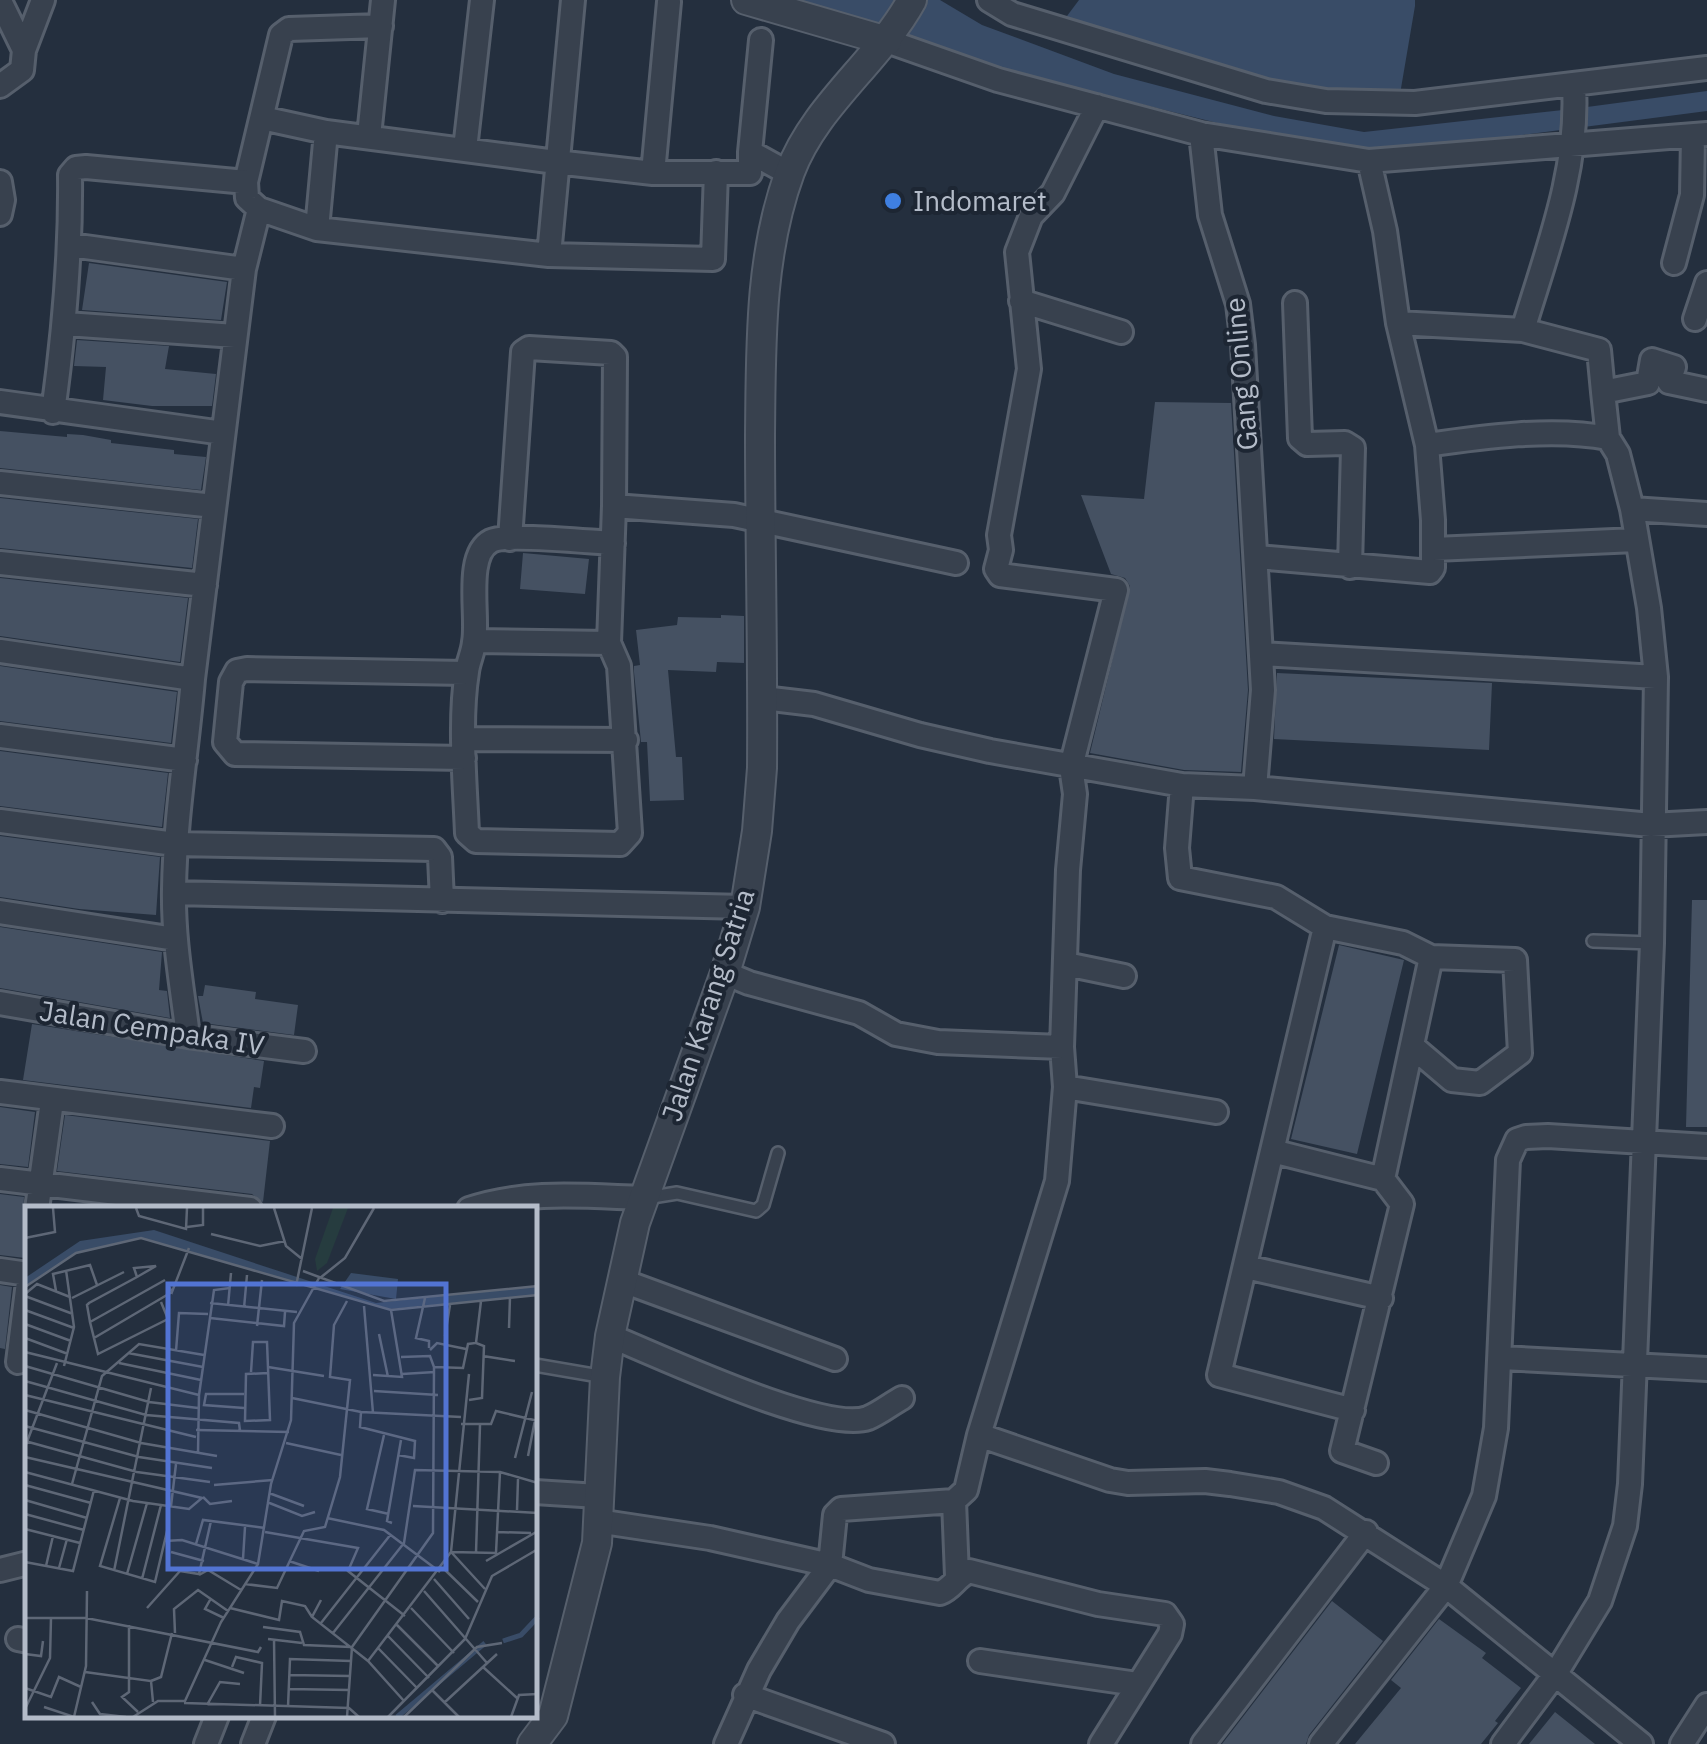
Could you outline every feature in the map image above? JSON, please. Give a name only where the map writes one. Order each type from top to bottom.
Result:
[{"type":"street","points":[[0,86],[22,70],[24,50],[43,0]]},
{"type":"street","points":[[369,136],[383,0]]},
{"type":"street","points":[[465,149],[482,0]]},
{"type":"street","points":[[549,255],[574,0]]},
{"type":"street","points":[[746,0],[795,7],[998,80],[1202,134],[1369,161],[1700,135],[1692,195],[1674,264]]},
{"type":"street","name":"Jalan Karang Satria","points":[[532,1744],[596,1542],[610,1336],[642,1198],[725,973],[745,907],[757,831],[762,698],[761,324],[770,257],[790,174],[816,122],[887,40],[912,0]]},
{"type":"street","points":[[989,0],[1012,14],[1166,62],[1266,91],[1326,101],[1415,103],[1574,95],[1707,68]]},
{"type":"street","points":[[654,173],[669,2]]},
{"type":"street","points":[[9,6],[24,50]]},
{"type":"street","points":[[381,26],[298,28],[283,32],[246,182],[247,198],[260,209],[317,229],[549,255],[713,259],[716,172]]},
{"type":"street","points":[[262,118],[326,132],[556,162],[654,173],[750,173],[760,40]]},
{"type":"street","points":[[1524,330],[1566,186],[1574,146],[1574,95]]},
{"type":"street","points":[[726,1744],[745,1695],[788,1621],[830,1565],[835,1516],[841,1509],[954,1500],[966,1490],[1056,1181],[1064,1087],[1068,870],[1075,794],[1071,766],[1116,590],[1000,575],[996,569],[1029,369],[1017,252],[1024,230],[1040,204],[1053,193],[1097,106]]},
{"type":"street","points":[[317,229],[326,132]]},
{"type":"street","name":"Gang Online","points":[[1202,134],[1210,215],[1238,304],[1244,345],[1261,654],[1262,719],[1255,788]]},
{"type":"street","points":[[750,152],[790,174]]},
{"type":"street","points":[[1257,557],[1430,572],[1434,568],[1427,445],[1398,323],[1388,248],[1369,161]]},
{"type":"street","points":[[53,412],[66,324],[70,174],[76,168],[246,182]]},
{"type":"street","points":[[0,182],[4,200],[0,214]]},
{"type":"street","points":[[188,1036],[175,940],[175,844],[235,336],[244,269],[260,209]]},
{"type":"street","points":[[71,246],[244,269]]},
{"type":"street","points":[[1696,319],[1707,283]]},
{"type":"street","points":[[1022,301],[1121,332]]},
{"type":"street","points":[[1295,303],[1300,438],[1307,444],[1345,443],[1353,448],[1350,567]]},
{"type":"street","points":[[1398,323],[1524,330],[1598,350],[1608,438],[1618,454],[1632,509],[1656,677],[1652,943],[1635,1418],[1625,1526],[1600,1601],[1556,1674],[1503,1744]]},
{"type":"street","points":[[66,324],[235,336]]},
{"type":"street","points":[[510,539],[520,358],[529,348],[605,351],[615,357],[614,506],[613,543],[609,643],[619,666],[630,833],[620,844],[476,841],[466,832],[466,673],[475,641],[475,568],[480,551],[492,540],[613,543]]},
{"type":"street","points":[[1603,392],[1648,382],[1652,360],[1674,366],[1670,382],[1707,390]]},
{"type":"street","points":[[0,402],[223,432]]},
{"type":"street","points":[[1427,445],[1495,437],[1608,438]]},
{"type":"street","points":[[0,483],[214,506]]},
{"type":"street","points":[[614,506],[734,514],[956,563]]},
{"type":"street","points":[[1632,509],[1707,514]]},
{"type":"street","points":[[1434,548],[1636,540]]},
{"type":"street","points":[[0,562],[204,585]]},
{"type":"street","points":[[475,641],[609,643]]},
{"type":"street","points":[[0,652],[193,679]]},
{"type":"street","points":[[1261,654],[1656,677]]},
{"type":"street","points":[[466,673],[236,671],[231,682],[225,742],[235,754],[626,740]]},
{"type":"street","points":[[762,698],[814,704],[920,735],[1182,785],[1255,788],[1651,825],[1707,822]]},
{"type":"street","points":[[0,736],[186,760]]},
{"type":"street","points":[[1182,785],[1177,848],[1180,878],[1276,898],[1326,927],[1402,942],[1431,957],[1515,960],[1520,1053],[1480,1083],[1452,1080],[1412,1046]]},
{"type":"street","points":[[0,822],[175,844],[434,848],[440,857],[442,901]]},
{"type":"street","points":[[174,893],[745,907]]},
{"type":"street","points":[[0,912],[175,940]]},
{"type":"street","points":[[1326,927],[1219,1375],[1353,1410]]},
{"type":"street","points":[[1383,1179],[1431,957]]},
{"type":"street","points":[[1066,964],[1124,976]]},
{"type":"street","points":[[725,973],[859,1013],[896,1034],[938,1042],[1062,1047]]},
{"type":"street","name":"Jalan Cempaka IV","points":[[0,1004],[304,1051]]},
{"type":"street","points":[[1064,1087],[1216,1112]]},
{"type":"street","points":[[0,1092],[272,1126]]},
{"type":"street","points":[[37,1206],[52,1100]]},
{"type":"street","points":[[1322,1744],[1446,1586],[1484,1496],[1496,1428],[1508,1160],[1516,1140],[1548,1136],[1707,1146]]},
{"type":"street","points":[[1272,1150],[1383,1179],[1402,1204],[1342,1450],[1376,1464]]},
{"type":"street","points":[[0,1179],[225,1206]]},
{"type":"street","points":[[477,1206],[536,1194],[642,1198]]},
{"type":"street","points":[[1246,1267],[1381,1298]]},
{"type":"street","points":[[0,1270],[25,1274]]},
{"type":"street","points":[[622,1281],[835,1359]]},
{"type":"street","points":[[15,1362],[25,1300]]},
{"type":"street","points":[[610,1336],[779,1405],[823,1418],[868,1418],[902,1398]]},
{"type":"street","points":[[1500,1358],[1707,1369]]},
{"type":"street","points":[[979,1435],[1110,1480],[1204,1481],[1279,1492],[1324,1508],[1446,1586],[1641,1744]]},
{"type":"street","points":[[538,1493],[830,1565],[869,1580],[940,1593],[950,1589],[957,1576],[954,1500]]},
{"type":"street","points":[[1202,1744],[1366,1532]]},
{"type":"street","points":[[0,1570],[25,1564]]},
{"type":"street","points":[[957,1576],[968,1571],[1098,1604],[1165,1614],[1172,1624],[1170,1634],[1102,1744]]},
{"type":"street","points":[[980,1661],[1138,1684]]},
{"type":"street","points":[[745,1695],[883,1744]]},
{"type":"street","points":[[1689,1741],[1707,1705]]},
{"type":"street","points":[[206,1744],[216,1719]]},
{"type":"street","points":[[252,1744],[263,1719]]},
{"type":"lane","points":[[1593,940],[1652,943]]},
{"type":"lane","points":[[642,1198],[678,1192],[756,1211],[762,1205],[778,1153]]},
{"type":"lane","points":[[538,1366],[605,1377]]},
{"type":"water","points":[[746,0],[940,0],[982,25],[1114,74],[1274,116],[1364,132],[1707,91],[1707,111],[1362,152],[1258,133],[1007,71]]},
{"type":"water","points":[[1079,0],[1415,0],[1415,6],[1399,100],[1327,101],[1058,28]]},
{"type":"building","points":[[89,263],[227,282],[221,320],[82,310]]},
{"type":"building","points":[[77,340],[169,346],[165,369],[216,374],[212,406],[152,406],[103,400],[106,367],[74,366]]},
{"type":"building","points":[[1155,402],[1231,403],[1248,690],[1241,772],[1184,770],[1090,753],[1130,586],[1125,578],[1111,574],[1081,495],[1144,499]]},
{"type":"building","points":[[0,431],[83,435],[206,457],[201,490],[0,468]]},
{"type":"building","points":[[0,498],[198,519],[192,568],[0,548]]},
{"type":"building","points":[[523,553],[589,559],[585,594],[520,589]]},
{"type":"building","points":[[0,578],[188,598],[180,662],[0,636]]},
{"type":"building","points":[[744,616],[744,663],[717,662],[716,672],[668,670],[676,757],[682,757],[684,800],[650,801],[647,742],[641,742],[634,672],[634,666],[640,665],[636,630],[677,625],[678,617]]},
{"type":"building","points":[[0,666],[177,692],[171,743],[0,721]]},
{"type":"building","points":[[1277,673],[1492,683],[1489,750],[1274,739]]},
{"type":"building","points":[[0,751],[168,773],[162,827],[0,806]]},
{"type":"building","points":[[0,836],[160,857],[156,915],[0,897]]},
{"type":"building","points":[[1692,900],[1707,900],[1707,1127],[1686,1127]]},
{"type":"building","points":[[0,927],[162,952],[159,990],[167,991],[170,1018],[0,988]]},
{"type":"building","points":[[1339,945],[1404,960],[1357,1154],[1291,1139]]},
{"type":"building","points":[[205,985],[256,992],[255,999],[298,1005],[294,1035],[203,1023],[198,996],[203,996]]},
{"type":"building","points":[[32,1024],[264,1061],[260,1088],[254,1087],[251,1108],[23,1080]]},
{"type":"building","points":[[0,1107],[35,1112],[28,1167],[0,1164]]},
{"type":"building","points":[[65,1115],[270,1141],[263,1202],[252,1194],[57,1171]]},
{"type":"building","points":[[0,1194],[24,1197],[25,1258],[0,1255]]},
{"type":"building","points":[[0,1285],[12,1287],[5,1349],[0,1348]]},
{"type":"building","points":[[1332,1601],[1383,1641],[1306,1744],[1222,1744]]},
{"type":"building","points":[[1439,1619],[1486,1653],[1482,1658],[1521,1688],[1495,1721],[1498,1723],[1481,1744],[1355,1744],[1401,1688],[1391,1680]]},
{"type":"building","points":[[1555,1712],[1595,1744],[1529,1744]]},
{"type":"place","name":"Indomaret","points":[[893,201]]}]
